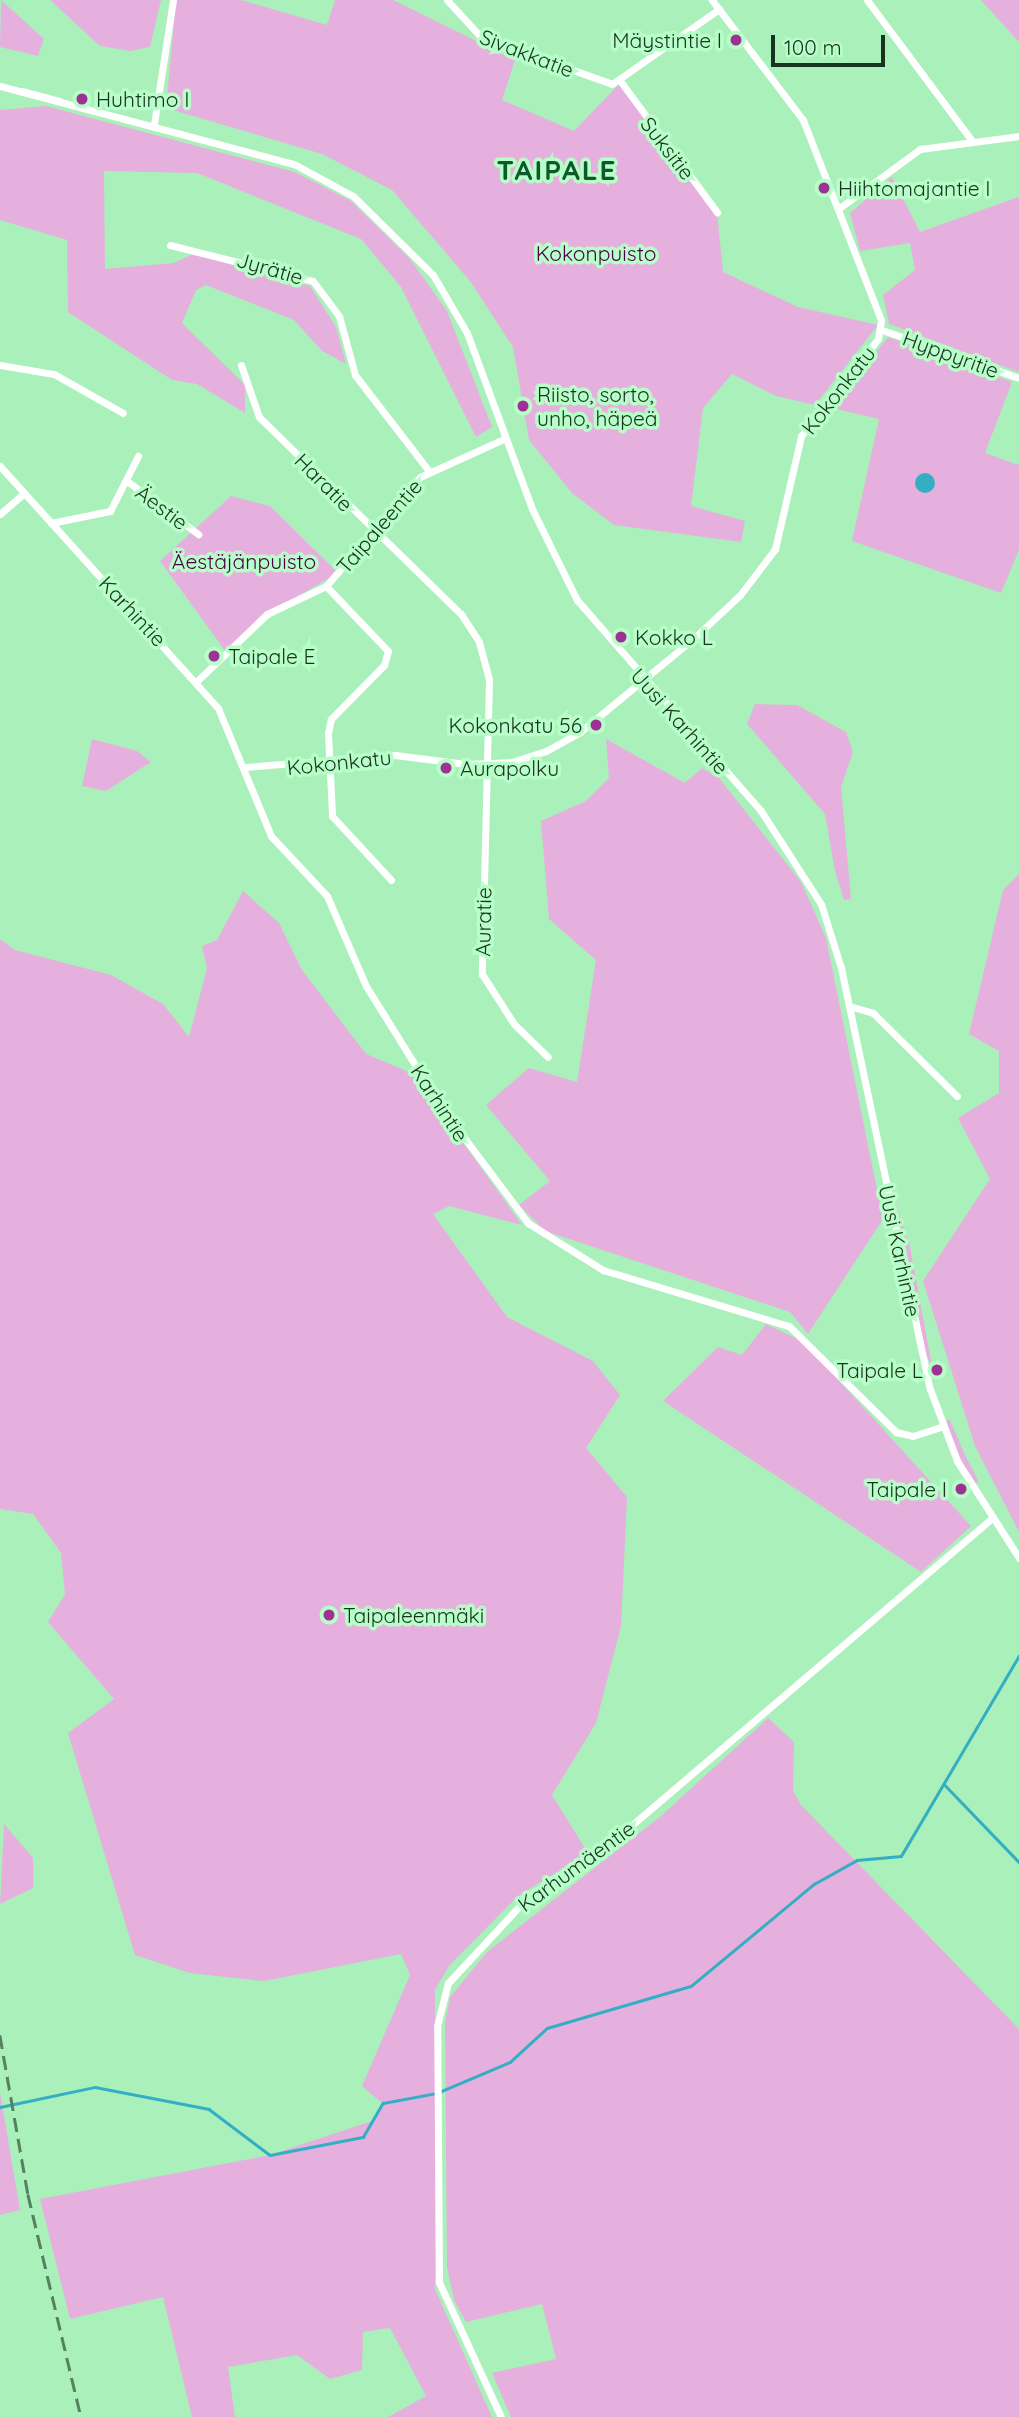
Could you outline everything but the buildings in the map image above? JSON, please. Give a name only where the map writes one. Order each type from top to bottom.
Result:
[{"type":"street","points":[[154,124],[173,0]]},
{"type":"street","name":"Sivakkatie","points":[[447,0],[472,32],[493,44],[605,83],[621,82]]},
{"type":"street","name":"Kokonkatu","points":[[245,767],[328,764],[395,755],[487,763],[546,751],[643,680],[740,595],[765,564],[785,520],[801,436],[882,330],[803,120],[712,0]]},
{"type":"street","points":[[867,0],[973,142]]},
{"type":"street","points":[[621,82],[719,9]]},
{"type":"street","name":"Suksitie","points":[[621,82],[718,212]]},
{"type":"street","name":"Uusi Karhintie","points":[[0,86],[154,124],[294,164],[384,222],[452,304],[563,578],[643,680],[792,851],[827,919],[943,1426]]},
{"type":"street","points":[[838,209],[920,149],[1019,136]]},
{"type":"street","name":"Jyrätie","points":[[170,245],[313,281],[339,316],[355,374],[429,471]]},
{"type":"street","name":"Hyppyritie","points":[[882,330],[1019,378]]},
{"type":"street","points":[[0,365],[54,374],[122,413]]},
{"type":"street","name":"Haratie","points":[[241,365],[259,417],[461,614],[488,666],[487,763]]},
{"type":"street","name":"Taipaleentie","points":[[198,680],[267,614],[326,586],[429,471],[506,439]]},
{"type":"street","name":"Äestie","points":[[51,523],[110,511],[138,456]]},
{"type":"street","name":"Karhintie","points":[[0,466],[198,680],[230,726],[271,836],[327,896],[366,986],[442,1108],[528,1223],[603,1270],[789,1326],[897,1432],[913,1436],[943,1426]]},
{"type":"street","name":"Äestie","points":[[127,481],[198,534]]},
{"type":"street","points":[[0,514],[23,493]]},
{"type":"street","points":[[326,586],[388,651],[384,665],[331,719],[328,764],[331,816],[391,880]]},
{"type":"street","name":"Auratie","points":[[487,763],[482,974],[514,1024],[548,1057]]},
{"type":"street","points":[[849,1006],[873,1013],[957,1096]]},
{"type":"street","points":[[943,1426],[991,1519],[1019,1558]]},
{"type":"street","name":"Karhumäentie","points":[[501,2417],[439,2282],[437,2026],[448,1983],[525,1900],[592,1859],[991,1519]]},
{"type":"green space","points":[[1,0],[44,39],[38,56],[0,47]]},
{"type":"green space","points":[[50,0],[161,0],[150,47],[130,51],[100,46]]},
{"type":"green space","name":"Kokonpuisto","points":[[176,0],[241,0],[327,25],[335,0],[393,0],[515,60],[502,100],[574,131],[621,82],[717,212],[723,272],[798,307],[878,325],[815,405],[776,396],[732,374],[703,408],[691,506],[745,521],[741,542],[614,525],[572,493],[529,440],[513,347],[470,281],[392,190],[322,154],[166,108]]},
{"type":"green space","points":[[981,0],[1019,0],[1019,42]]},
{"type":"green space","points":[[46,106],[295,172],[351,201],[410,259],[447,311],[492,427],[476,437],[401,287],[361,239],[197,173],[104,171],[105,269],[174,263],[193,254],[310,286],[336,327],[346,364],[322,351],[294,320],[206,285],[196,290],[182,323],[245,385],[245,413],[197,384],[172,380],[68,312],[67,240],[0,220],[0,110]]},
{"type":"green space","points":[[892,177],[920,232],[1019,197],[1019,372],[889,324],[883,295],[915,270],[910,243],[860,251],[850,213]]},
{"type":"green space","points":[[888,337],[1012,382],[985,453],[1019,465],[1019,550],[1001,593],[852,541],[879,419],[832,408]]},
{"type":"green space","name":"Äestäjänpuisto","points":[[231,496],[270,506],[338,573],[267,614],[226,652],[160,561]]},
{"type":"green space","points":[[755,704],[797,705],[846,732],[853,752],[841,787],[851,899],[844,900],[835,871],[825,814],[747,724]]},
{"type":"green space","points":[[92,739],[137,751],[151,762],[106,791],[82,786]]},
{"type":"green space","points":[[606,739],[685,783],[702,768],[719,778],[801,882],[826,938],[883,1219],[808,1334],[790,1312],[545,1231],[519,1205],[550,1181],[486,1105],[529,1068],[577,1082],[596,960],[549,919],[541,821],[586,801],[609,778]]},
{"type":"green space","points":[[1019,874],[1019,1532],[975,1446],[923,1281],[990,1179],[958,1118],[999,1093],[999,1051],[969,1034],[1003,890]]},
{"type":"green space","points":[[243,891],[279,923],[302,970],[366,1054],[414,1074],[522,1225],[449,1206],[433,1214],[507,1317],[593,1361],[620,1395],[586,1448],[627,1497],[621,1626],[596,1723],[552,1795],[588,1853],[518,1896],[449,1966],[435,1990],[435,2289],[492,2417],[388,2417],[426,2396],[390,2328],[363,2332],[362,2370],[330,2379],[297,2355],[228,2367],[235,2417],[192,2417],[163,2297],[70,2319],[40,2199],[270,2155],[372,2121],[382,2103],[362,2086],[410,1975],[401,1954],[264,1981],[190,1973],[135,1955],[68,1733],[114,1699],[48,1622],[65,1594],[61,1553],[33,1514],[0,1509],[0,939],[15,950],[111,975],[163,1004],[189,1037],[207,968],[202,946],[217,940]]},
{"type":"green space","points":[[891,1188],[910,1247],[932,1366],[925,1353]]},
{"type":"green space","points":[[766,1324],[804,1342],[971,1526],[921,1572],[663,1401],[718,1347],[742,1355]]},
{"type":"green space","points":[[950,1420],[979,1482],[972,1484],[945,1421]]},
{"type":"green space","points":[[768,1718],[794,1742],[793,1791],[801,1805],[1019,2029],[1019,2417],[511,2417],[492,2373],[556,2359],[542,2304],[466,2322],[454,2300],[447,2267],[445,2023],[450,1997],[487,1952],[661,1816]]},
{"type":"green space","points":[[4,1824],[33,1858],[33,1888],[0,1904]]},
{"type":"green space","points":[[0,2092],[20,2210],[0,2215]]},
{"type":"water","points":[[925,473],[932,476],[935,483],[932,490],[925,493],[918,490],[915,483],[918,476]]},
{"type":"waterway","points":[[0,2107],[95,2087],[209,2109],[270,2155],[363,2137],[383,2103],[437,2093],[510,2062],[547,2028],[691,1986],[814,1884],[857,1860],[901,1856],[1019,1656]]},
{"type":"waterway","points":[[944,1784],[1019,1862]]},
{"type":"railway","points":[[0,2035],[28,2194],[81,2417]]},
{"type":"place","name":"Mäystintie I","points":[[736,40]]},
{"type":"place","name":"Huhtimo I","points":[[82,99]]},
{"type":"place","name":"Hiihtomajantie I","points":[[824,188]]},
{"type":"place","name":"Riisto, sorto, unho, häpeä","points":[[523,406]]},
{"type":"place","name":"Kokko L","points":[[621,637]]},
{"type":"place","name":"Taipale E","points":[[214,656]]},
{"type":"place","name":"Kokonkatu 56","points":[[596,725]]},
{"type":"place","name":"Aurapolku","points":[[446,768]]},
{"type":"place","name":"Taipale L","points":[[937,1370]]},
{"type":"place","name":"Taipale I","points":[[961,1489]]},
{"type":"place","name":"Taipaleenmäki","points":[[329,1615]]},
{"type":"district","name":"TAIPALE","points":[[557,170]]}]
